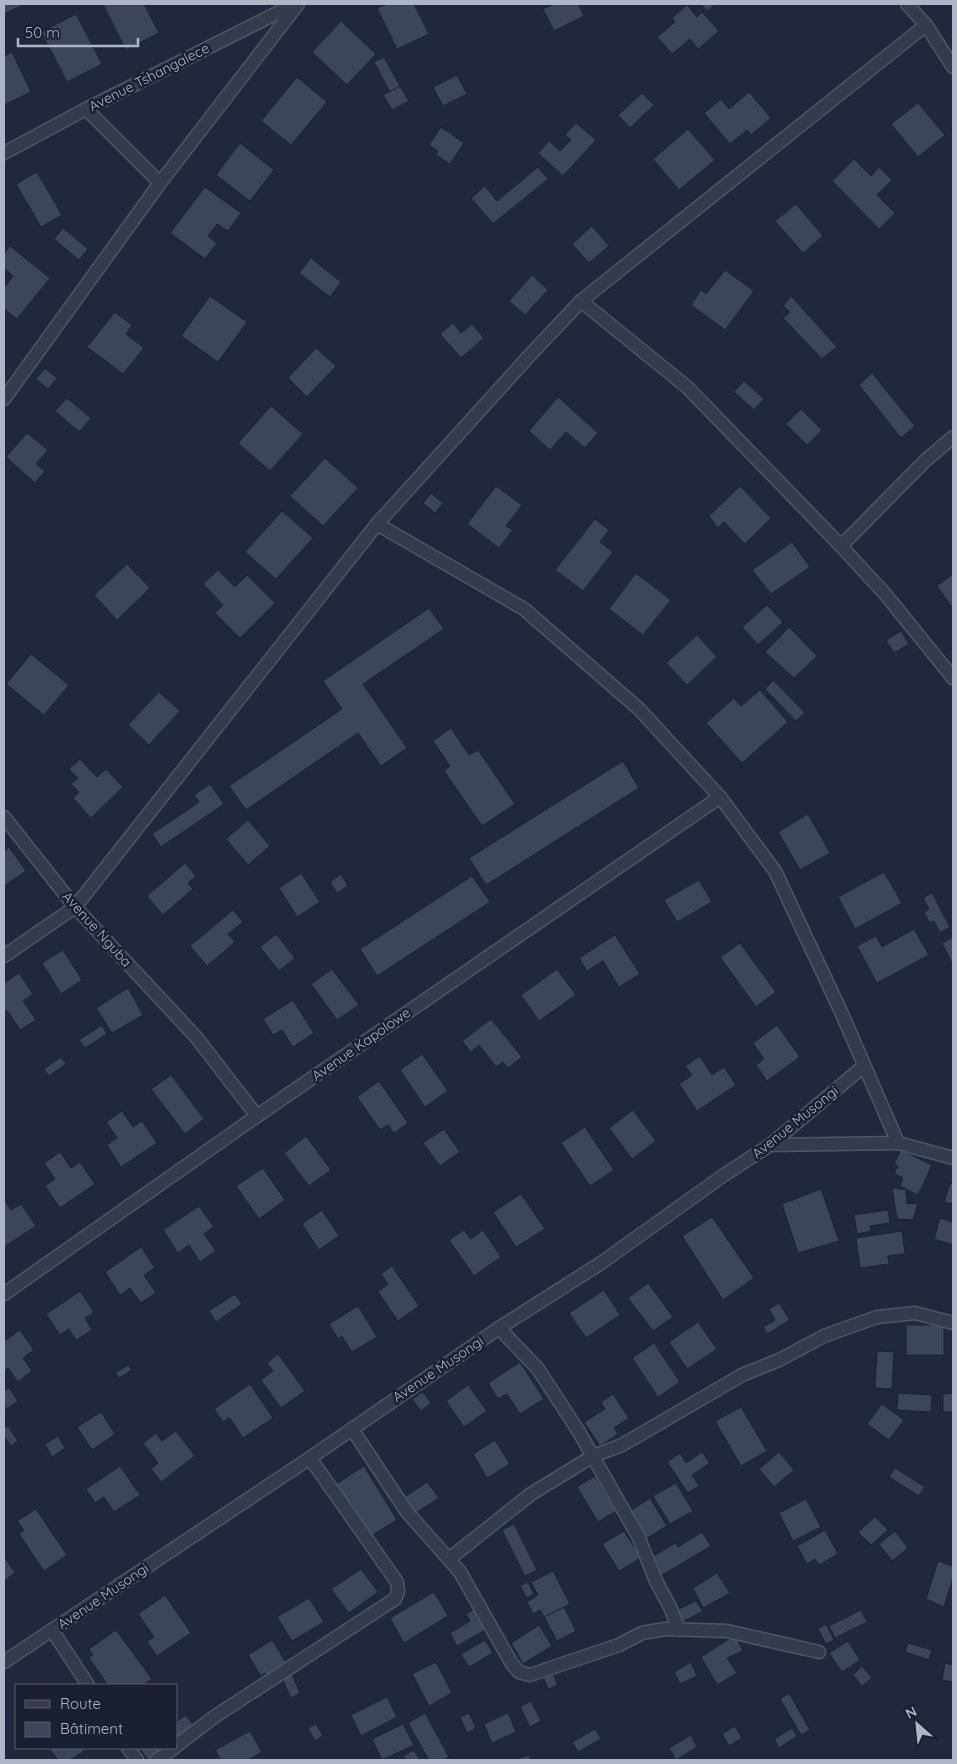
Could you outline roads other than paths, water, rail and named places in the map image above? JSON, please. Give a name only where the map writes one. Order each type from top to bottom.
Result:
[{"type":"street","name":"Avenue Tshangalece","points":[[4,153],[86,109],[296,4]]},
{"type":"street","points":[[4,399],[160,182],[296,4]]},
{"type":"street","points":[[907,4],[926,25],[953,67]]},
{"type":"street","points":[[4,956],[76,907],[377,524],[530,355],[582,302],[926,25]]},
{"type":"street","points":[[86,109],[160,182]]},
{"type":"street","points":[[582,302],[687,387],[886,595],[953,678]]},
{"type":"street","points":[[841,546],[926,460],[953,436]]},
{"type":"street","points":[[377,524],[524,609],[639,709],[720,797],[775,871],[898,1143]]},
{"type":"street","name":"Avenue Kapolowe","points":[[4,1294],[257,1116],[720,797]]},
{"type":"street","name":"Avenue Nguba","points":[[4,817],[76,907],[196,1037],[257,1116]]},
{"type":"street","name":"Avenue Musongi","points":[[4,1662],[310,1458],[499,1328],[601,1263],[724,1175],[770,1145],[864,1066]]},
{"type":"street","points":[[770,1145],[898,1143],[953,1158]]},
{"type":"street","points":[[449,1559],[531,1494],[593,1456],[622,1445],[742,1375],[779,1360],[824,1336],[877,1317],[914,1313],[953,1323]]},
{"type":"street","points":[[499,1328],[538,1369],[593,1456],[638,1536],[679,1630]]},
{"type":"street","points":[[352,1428],[407,1512],[460,1572],[512,1664],[519,1672],[530,1675],[611,1648],[642,1633],[665,1629],[727,1631],[819,1652]]},
{"type":"street","points":[[178,1745],[214,1717],[395,1599],[398,1592],[397,1582],[310,1458]]},
{"type":"street","points":[[52,1630],[87,1684]]},
{"type":"street","points":[[129,1749],[136,1760]]},
{"type":"street","points":[[157,1760],[172,1749]]}]
